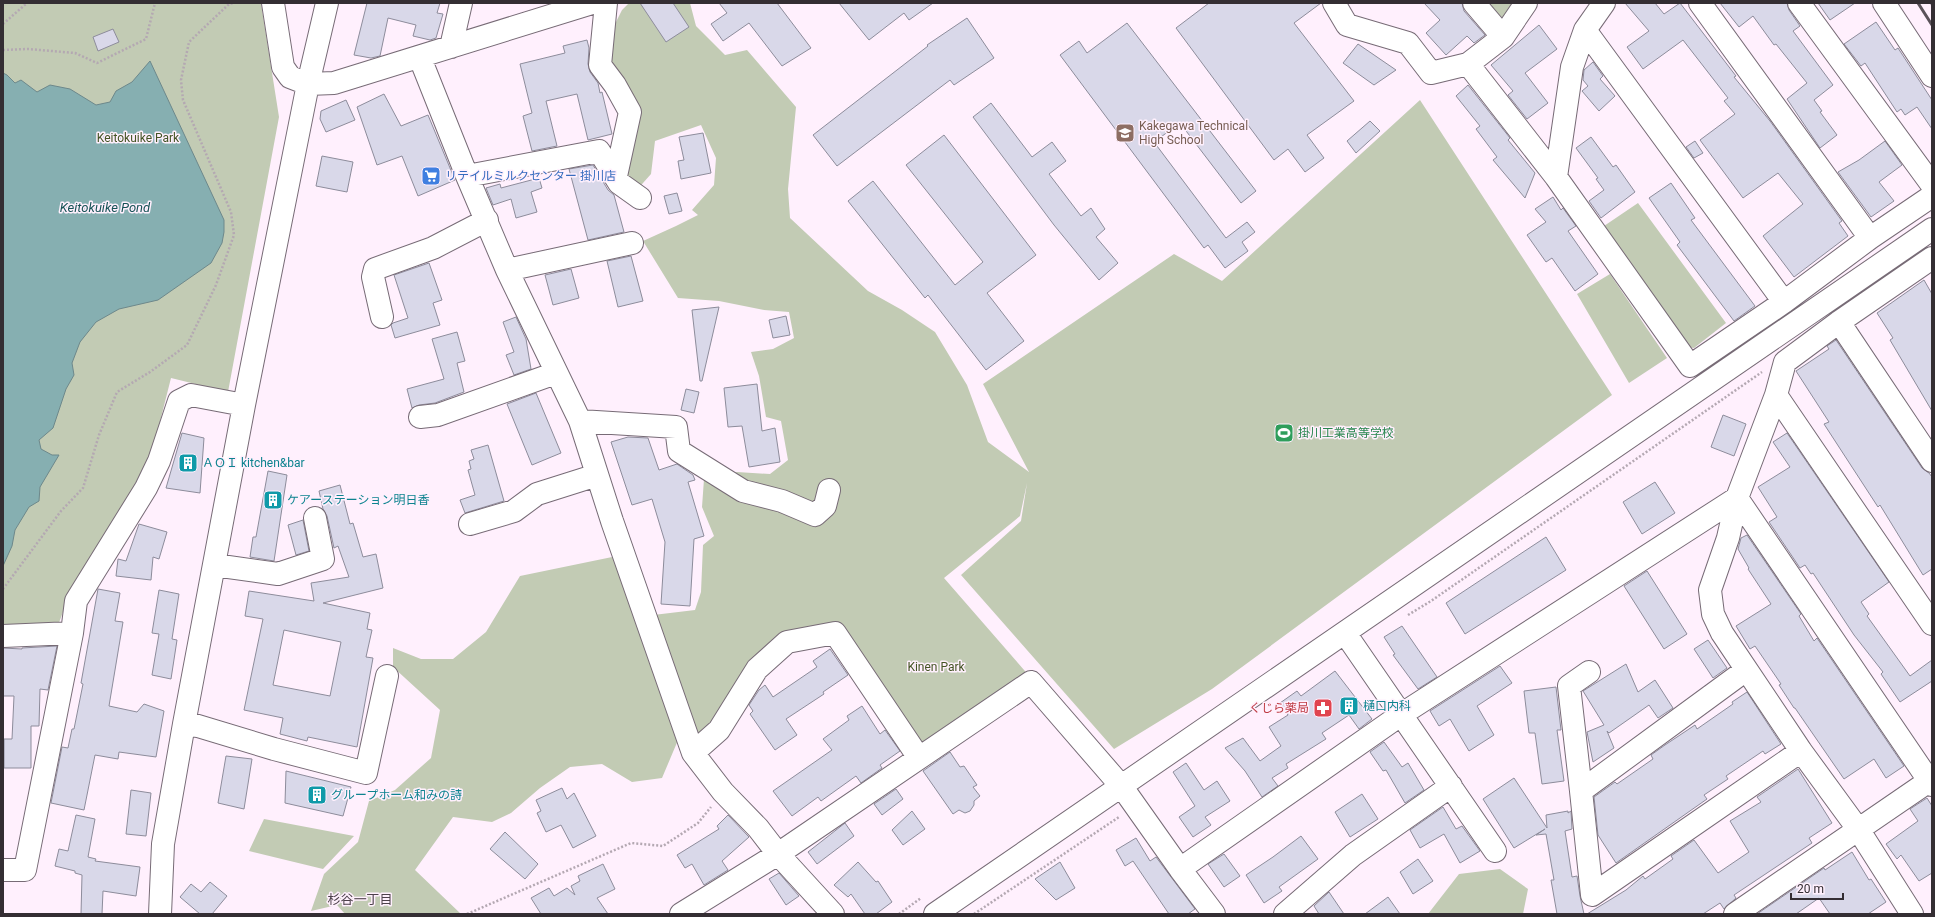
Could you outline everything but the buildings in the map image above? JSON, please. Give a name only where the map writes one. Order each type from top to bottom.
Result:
[{"type":"street","points":[[273,3],[283,67],[290,77],[308,84],[334,83],[420,58],[592,3]]},
{"type":"street","points":[[160,914],[164,844],[184,724],[244,406],[308,84],[327,3]]},
{"type":"street","points":[[451,47],[461,3]]},
{"type":"street","points":[[606,3],[600,65],[615,85],[630,112],[616,176]]},
{"type":"street","points":[[1334,3],[1347,25],[1408,43],[1431,73],[1468,64],[1503,37],[1526,3]]},
{"type":"street","points":[[1474,3],[1503,37]]},
{"type":"street","points":[[1556,176],[1572,67],[1585,30],[1604,3]]},
{"type":"street","points":[[1700,3],[1870,238]]},
{"type":"street","points":[[1799,3],[1932,186]]},
{"type":"street","points":[[1884,3],[1932,76]]},
{"type":"street","points":[[1585,30],[1784,302]]},
{"type":"street","points":[[420,58],[467,176],[507,270],[580,421],[597,475],[693,753],[723,792],[758,828],[778,854],[833,914]]},
{"type":"street","points":[[1468,64],[1556,176],[1690,366],[1784,302],[1870,238],[1932,196]]},
{"type":"street","points":[[467,176],[599,151],[619,183],[640,198]]},
{"type":"street","points":[[382,317],[373,277],[375,269],[432,248],[486,220]]},
{"type":"street","points":[[935,914],[1345,634],[1932,229]]},
{"type":"street","points":[[507,270],[632,243]]},
{"type":"street","points":[[1907,912],[1858,829],[1801,750],[1722,633],[1713,614],[1710,590],[1728,538],[1737,498],[1776,395],[1786,362],[1839,322],[1931,262]]},
{"type":"street","points":[[1839,322],[1932,461]]},
{"type":"street","points":[[420,417],[438,414],[556,373]]},
{"type":"street","points":[[3,870],[25,870],[72,633],[76,602],[146,488],[159,461],[179,401],[191,395],[244,406]]},
{"type":"street","points":[[1776,395],[1932,624]]},
{"type":"street","points":[[580,421],[676,427],[679,451],[695,462],[743,491],[782,500],[815,515],[825,506],[829,490]]},
{"type":"street","points":[[470,524],[514,511],[537,494],[597,475]]},
{"type":"street","points":[[1180,869],[1402,714],[1737,498]]},
{"type":"street","points":[[1735,914],[1858,829],[1931,782],[1737,498]]},
{"type":"street","points":[[214,565],[278,574],[323,559],[315,518]]},
{"type":"street","points":[[3,636],[72,633]]},
{"type":"street","points":[[693,753],[719,730],[757,670],[787,642],[834,633],[919,758]]},
{"type":"street","points":[[1345,634],[1402,714],[1495,851]]},
{"type":"street","points":[[1581,791],[1746,670]]},
{"type":"street","points":[[1589,672],[1569,686],[1592,895],[1801,750]]},
{"type":"street","points":[[184,724],[198,726],[274,749],[366,773],[387,676]]},
{"type":"street","points":[[681,914],[778,854],[1031,682],[1122,787],[1214,914]]},
{"type":"street","points":[[1285,914],[1353,855],[1451,786]]},
{"type":"path","points":[[3,24],[27,3]]},
{"type":"path","points":[[3,50],[28,49],[75,53],[97,63],[146,39],[155,3]]},
{"type":"path","points":[[3,589],[61,511],[83,488],[99,435],[117,392],[150,372],[187,345],[216,285],[234,235],[231,212],[183,100],[181,80],[189,42],[229,4],[234,3]]},
{"type":"path","points":[[1406,616],[1438,596],[1763,372]]},
{"type":"path","points":[[467,914],[632,843],[663,846],[698,824],[723,792]]},
{"type":"path","points":[[974,914],[1125,813]]},
{"type":"green space","name":"Keitokuike Park","points":[[3,3],[261,3],[279,117],[228,392],[171,378],[146,477],[72,588],[57,628],[3,629]]},
{"type":"green space","name":"Kinen Park","points":[[629,3],[690,3],[696,26],[725,55],[747,50],[796,107],[788,189],[790,218],[868,291],[902,310],[935,332],[967,385],[988,442],[1029,472],[983,384],[1174,254],[1222,281],[1420,100],[1612,395],[1212,689],[1114,749],[961,575],[1021,521],[1027,483],[1020,516],[944,578],[1031,678],[919,758],[838,630],[769,659],[691,745],[645,616],[695,610],[701,592],[703,545],[714,536],[702,507],[704,479],[737,472],[770,474],[788,460],[781,421],[766,417],[759,376],[751,352],[773,349],[794,338],[789,312],[764,310],[719,301],[678,298],[643,241],[698,215],[692,210],[714,185],[716,158],[701,125],[655,141],[651,174],[635,192],[620,178],[627,139],[606,42],[622,10]]},
{"type":"green space","points":[[1486,3],[1519,3],[1509,18],[1499,18]]},
{"type":"green space","points":[[1638,203],[1726,323],[1694,348],[1685,347],[1604,226]]},
{"type":"green space","points":[[1610,274],[1667,358],[1629,383],[1577,294]]},
{"type":"green space","points":[[617,556],[684,726],[662,778],[632,782],[602,764],[570,767],[540,788],[511,813],[492,822],[453,817],[415,870],[461,914],[345,914],[337,905],[311,911],[324,874],[358,842],[369,801],[395,790],[431,758],[440,710],[393,667],[393,648],[421,659],[453,659],[486,632],[520,576]]},
{"type":"green space","points":[[264,819],[354,836],[323,869],[249,851]]},
{"type":"green space","points":[[1500,869],[1528,889],[1523,914],[1428,914],[1459,874]]},
{"type":"water","name":"Keitokuike Pond","points":[[150,61],[224,220],[222,243],[211,263],[158,300],[119,309],[96,322],[80,342],[72,363],[74,375],[66,389],[53,428],[39,440],[41,449],[52,455],[59,455],[40,487],[39,501],[29,507],[15,530],[12,546],[3,566],[3,73],[15,83],[21,80],[37,92],[50,85],[70,89],[96,105],[110,102],[116,91],[132,82]]},
{"type":"railway","points":[[1918,3],[1932,25]]},
{"type":"place","name":"Kakegawa Technical High School","points":[[1125,133]]},
{"type":"place","name":"リテイルミルクセンター 掛川店","points":[[431,176]]},
{"type":"place","name":"掛川工業高等学校","points":[[1284,433]]},
{"type":"place","name":"ＡＯＩ kitchen&bar","points":[[188,463]]},
{"type":"place","name":"ケアーステーション明日香","points":[[273,500]]},
{"type":"place","name":"樋口内科","points":[[1349,706]]},
{"type":"place","name":"くじら薬局","points":[[1323,708]]},
{"type":"place","name":"グループホーム和みの詩","points":[[317,795]]},
{"type":"district","name":"杉谷一丁目","points":[[360,899]]}]
